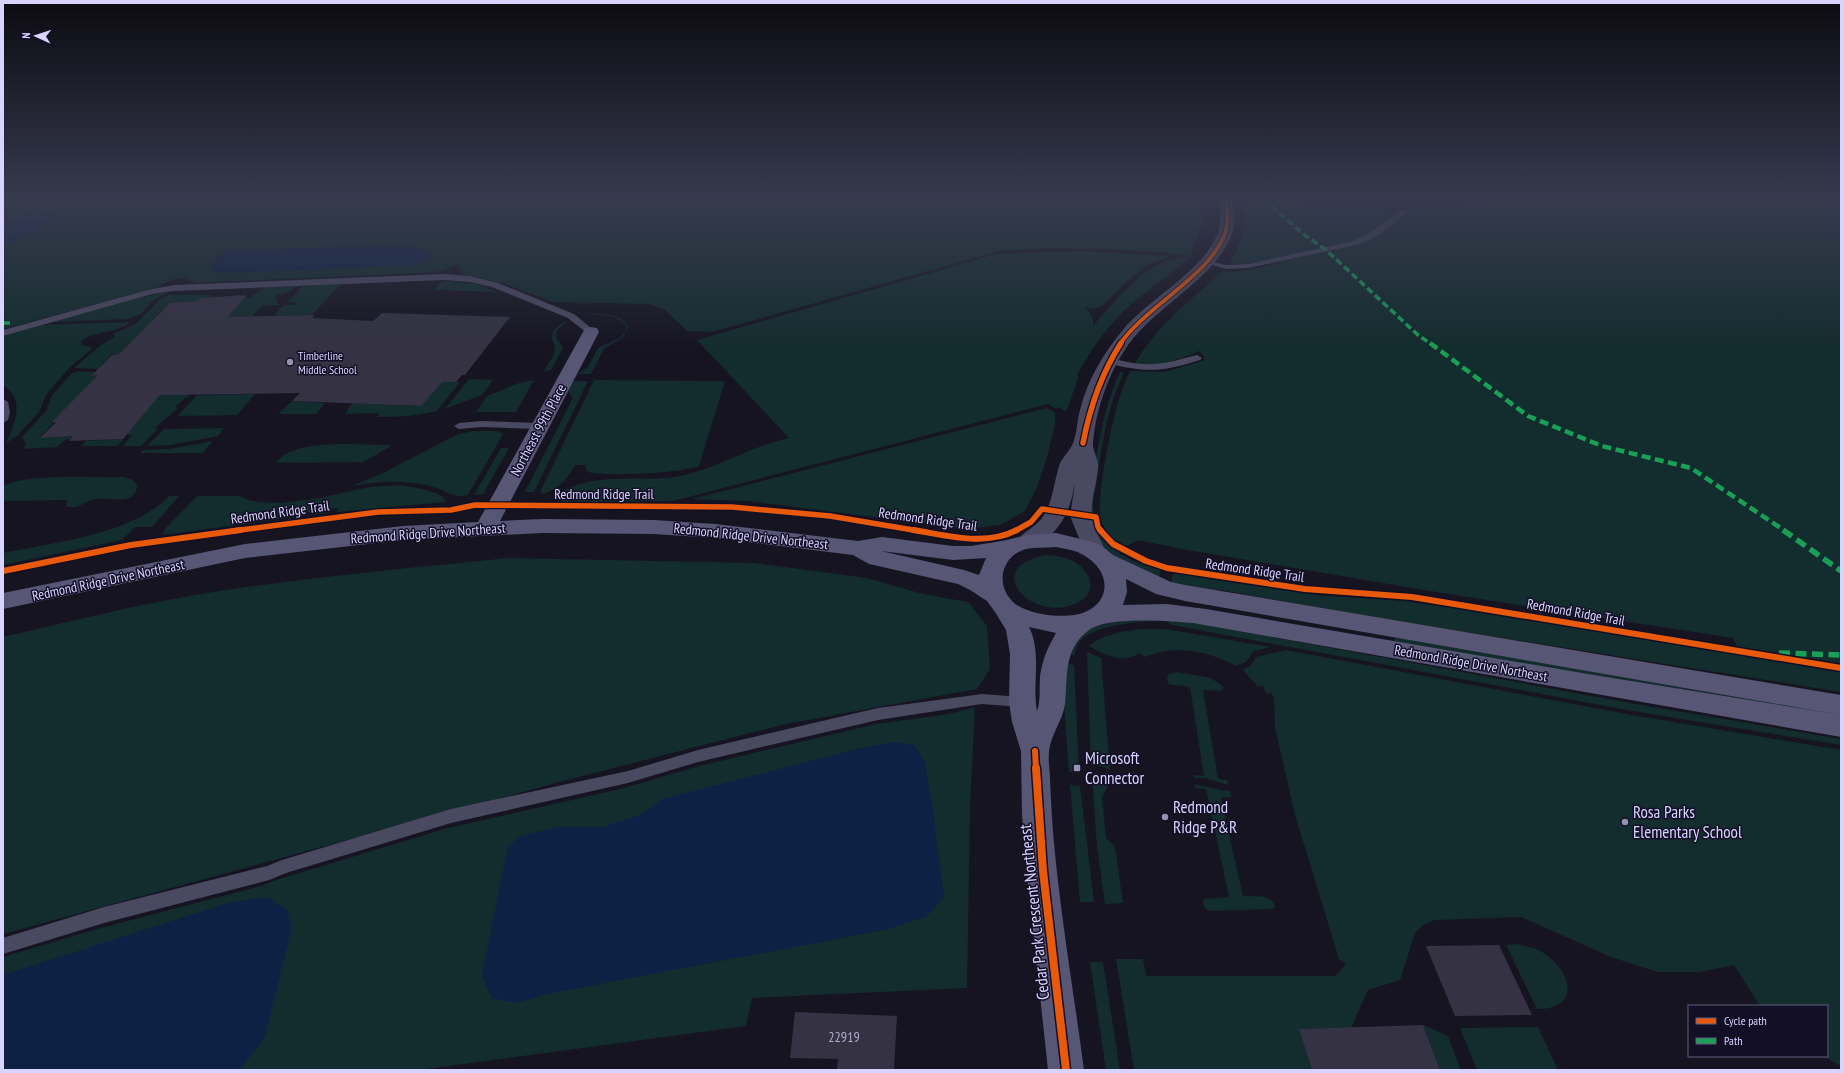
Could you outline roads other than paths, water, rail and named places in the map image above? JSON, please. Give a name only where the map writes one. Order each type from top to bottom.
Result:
[{"type":"street","points":[[999,602],[989,578],[993,563],[1019,545],[1040,534],[1058,513],[1070,462],[1082,443],[1089,409],[1110,361],[1123,340],[1140,320],[1207,262],[1217,249]]},
{"type":"street","name":"Northeast 99th Place","points":[[485,528],[591,332]]},
{"type":"street","points":[[1082,443],[1088,464],[1081,516],[1082,524],[1100,556],[1114,574],[1117,584],[1115,596],[1110,605],[1091,619]]},
{"type":"street","name":"Redmond Ridge Drive Northeast","points":[[3,601],[245,552],[312,542],[403,533],[485,528],[542,526],[654,526],[715,531],[858,548],[882,544],[953,553],[971,553],[1056,540],[1100,556],[1164,588],[1185,593],[1841,705]]},
{"type":"street","name":"Redmond Ridge Drive Northeast","points":[[858,548],[877,559],[964,578],[978,584],[999,602],[1030,620],[1046,625],[1144,612],[1186,614],[1594,685],[1841,726]]},
{"type":"street","name":"Cedar Park Crescent Northeast","points":[[999,602],[1018,630],[1023,654],[1024,664],[1022,702],[1025,722],[1035,751],[1037,814],[1041,865],[1066,1070]]},
{"type":"street","name":"Cedar Park Crescent Northeast","points":[[1035,751],[1052,705],[1053,676],[1056,657],[1064,639],[1091,619]]},
{"type":"lane","points":[[1207,262],[1226,267],[1248,266],[1327,249]]},
{"type":"lane","points":[[3,332],[151,292],[174,288],[443,277],[470,279],[495,285],[570,316],[591,332]]},
{"type":"lane","points":[[1110,361],[1133,367],[1159,369],[1197,358]]},
{"type":"lane","points":[[3,402],[5,412],[3,420]]},
{"type":"lane","points":[[460,426],[482,424],[540,426]]},
{"type":"lane","points":[[3,946],[104,915],[270,873],[282,867],[451,816],[628,777],[698,756],[878,714],[982,699],[1022,702]]},
{"type":"water","points":[[419,249],[425,250],[432,255],[427,260],[414,265],[230,273],[214,272],[211,268],[227,250]]},
{"type":"water","points":[[894,742],[915,746],[925,762],[944,897],[926,917],[884,930],[547,994],[516,1003],[492,998],[482,975],[507,849],[518,837],[557,827],[603,827],[640,815],[663,799],[857,749]]},
{"type":"water","points":[[267,897],[288,910],[292,928],[265,1037],[241,1068],[235,1070],[3,1070],[3,975],[228,903]]},
{"type":"place","name":"Timberline Middle School","points":[[290,362]]},
{"type":"place","name":"Microsoft Connector","points":[[1077,768]]},
{"type":"place","name":"Redmond Ridge P&R","points":[[1165,817]]},
{"type":"place","name":"Rosa Parks Elementary School","points":[[1625,822]]}]
